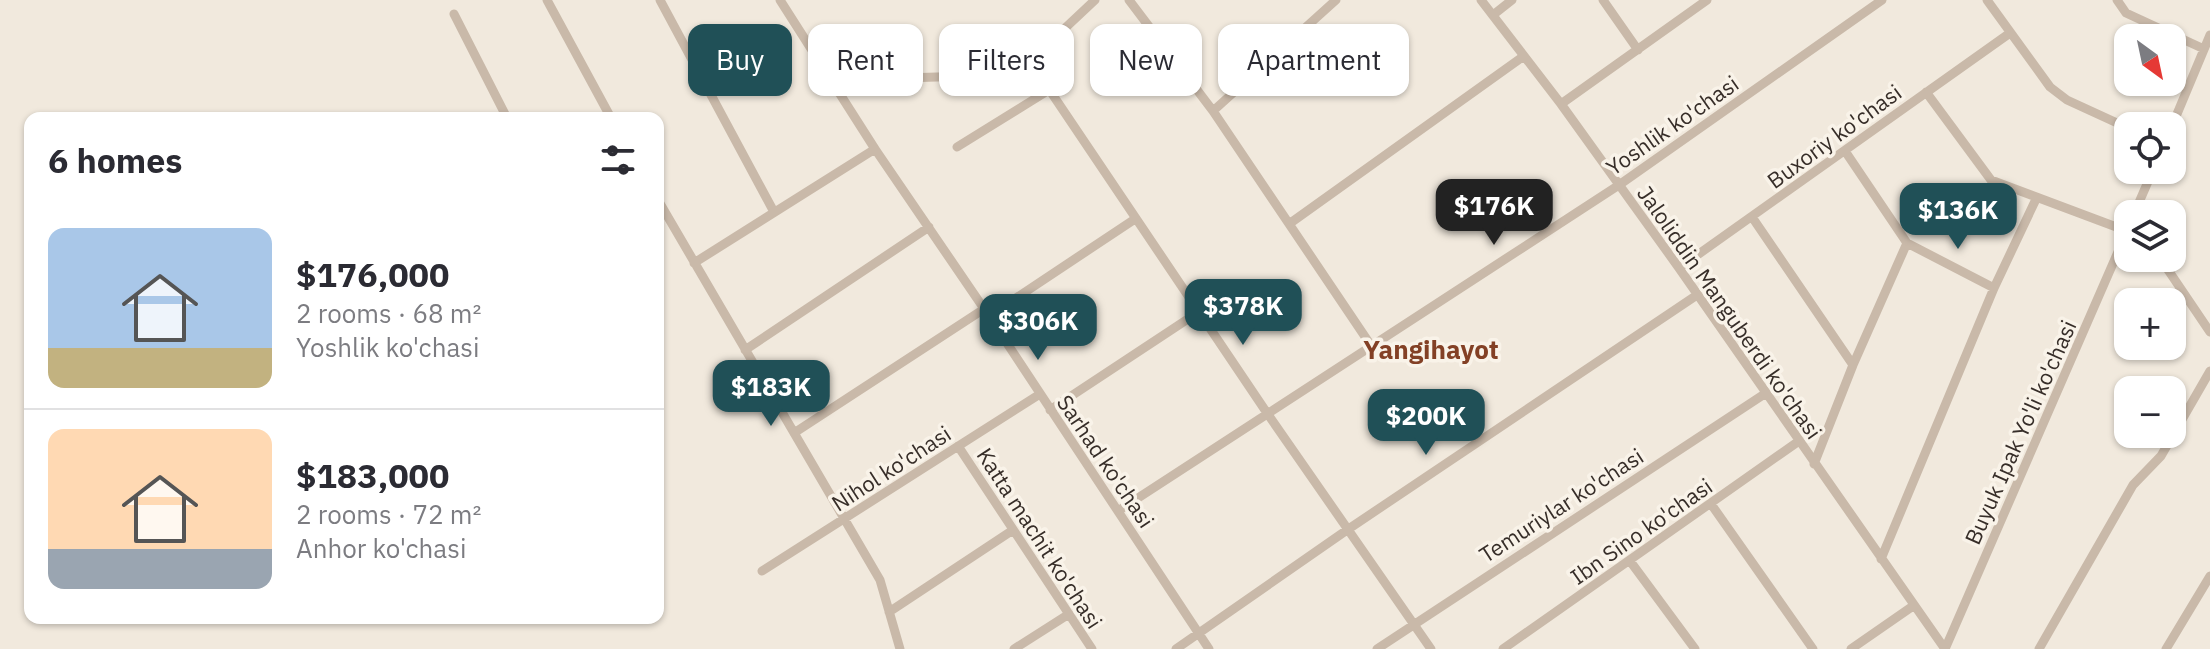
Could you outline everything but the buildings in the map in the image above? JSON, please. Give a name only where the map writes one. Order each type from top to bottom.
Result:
[{"type":"street","points":[[547,0],[608,112]]},
{"type":"street","points":[[660,0],[774,212]]},
{"type":"street","name":"Sarhad ko'chasi","points":[[780,0],[808,44]]},
{"type":"street","points":[[1069,24],[1095,0]]},
{"type":"street","points":[[1129,0],[1213,111],[1372,347]]},
{"type":"street","points":[[1213,111],[1336,0]]},
{"type":"street","name":"Jaloliddin Manguberdi ko'chasi","points":[[1481,0],[1561,104],[1679,268],[1945,649]]},
{"type":"street","points":[[1493,15],[1512,0]]},
{"type":"street","points":[[1603,0],[1638,50]]},
{"type":"street","points":[[1561,104],[1707,0]]},
{"type":"street","name":"Yoshlik ko'chasi","points":[[1118,511],[1619,185],[1882,0]]},
{"type":"street","points":[[1987,0],[2050,87],[2067,100],[2114,122]]},
{"type":"street","points":[[2117,0],[2126,13],[2204,49]]},
{"type":"street","points":[[454,14],[504,112]]},
{"type":"street","name":"Buxoriy ko'chasi","points":[[1679,268],[2010,33]]},
{"type":"street","points":[[2178,112],[2210,35]]},
{"type":"street","points":[[1289,224],[1524,56]]},
{"type":"street","points":[[1926,92],[1991,180],[2114,225]]},
{"type":"street","name":"Sarhad ko'chasi","points":[[841,96],[1209,649]]},
{"type":"street","points":[[957,147],[1039,96]]},
{"type":"street","points":[[1053,96],[1431,649]]},
{"type":"street","points":[[694,263],[875,149]]},
{"type":"street","points":[[1845,151],[1907,243],[1994,288]]},
{"type":"street","points":[[1881,559],[1994,288],[2037,197]]},
{"type":"street","points":[[664,210],[880,580],[900,649]]},
{"type":"street","points":[[1752,217],[1853,365]]},
{"type":"street","points":[[794,433],[1135,219]]},
{"type":"street","points":[[745,350],[929,227]]},
{"type":"street","points":[[1814,464],[1853,365],[1907,243]]},
{"type":"street","name":"Buyuk Ipak Yo'li ko'chasi","points":[[1945,649],[2114,262]]},
{"type":"street","points":[[2169,272],[2210,332]]},
{"type":"street","points":[[1176,649],[1697,295]]},
{"type":"street","points":[[1050,410],[1200,311]]},
{"type":"street","points":[[2039,649],[2133,485],[2161,456],[2210,371]]},
{"type":"street","name":"Temuriylar ko'chasi","points":[[1377,649],[1766,393]]},
{"type":"street","name":"Nihol ko'chasi","points":[[762,571],[1040,394]]},
{"type":"street","name":"Ibn Sino ko'chasi","points":[[1503,649],[1799,441]]},
{"type":"street","name":"Katta machit ko'chasi","points":[[958,446],[1092,649]]},
{"type":"street","points":[[1711,504],[1813,649]]},
{"type":"street","points":[[889,612],[1013,530]]},
{"type":"street","points":[[1630,561],[1693,646],[1681,649]]},
{"type":"street","points":[[2171,646],[2210,576]]},
{"type":"street","points":[[1851,649],[1913,606]]},
{"type":"street","points":[[1014,649],[1069,614]]},
{"type":"district","name":"Yangihayot","points":[[1431,349]]}]
